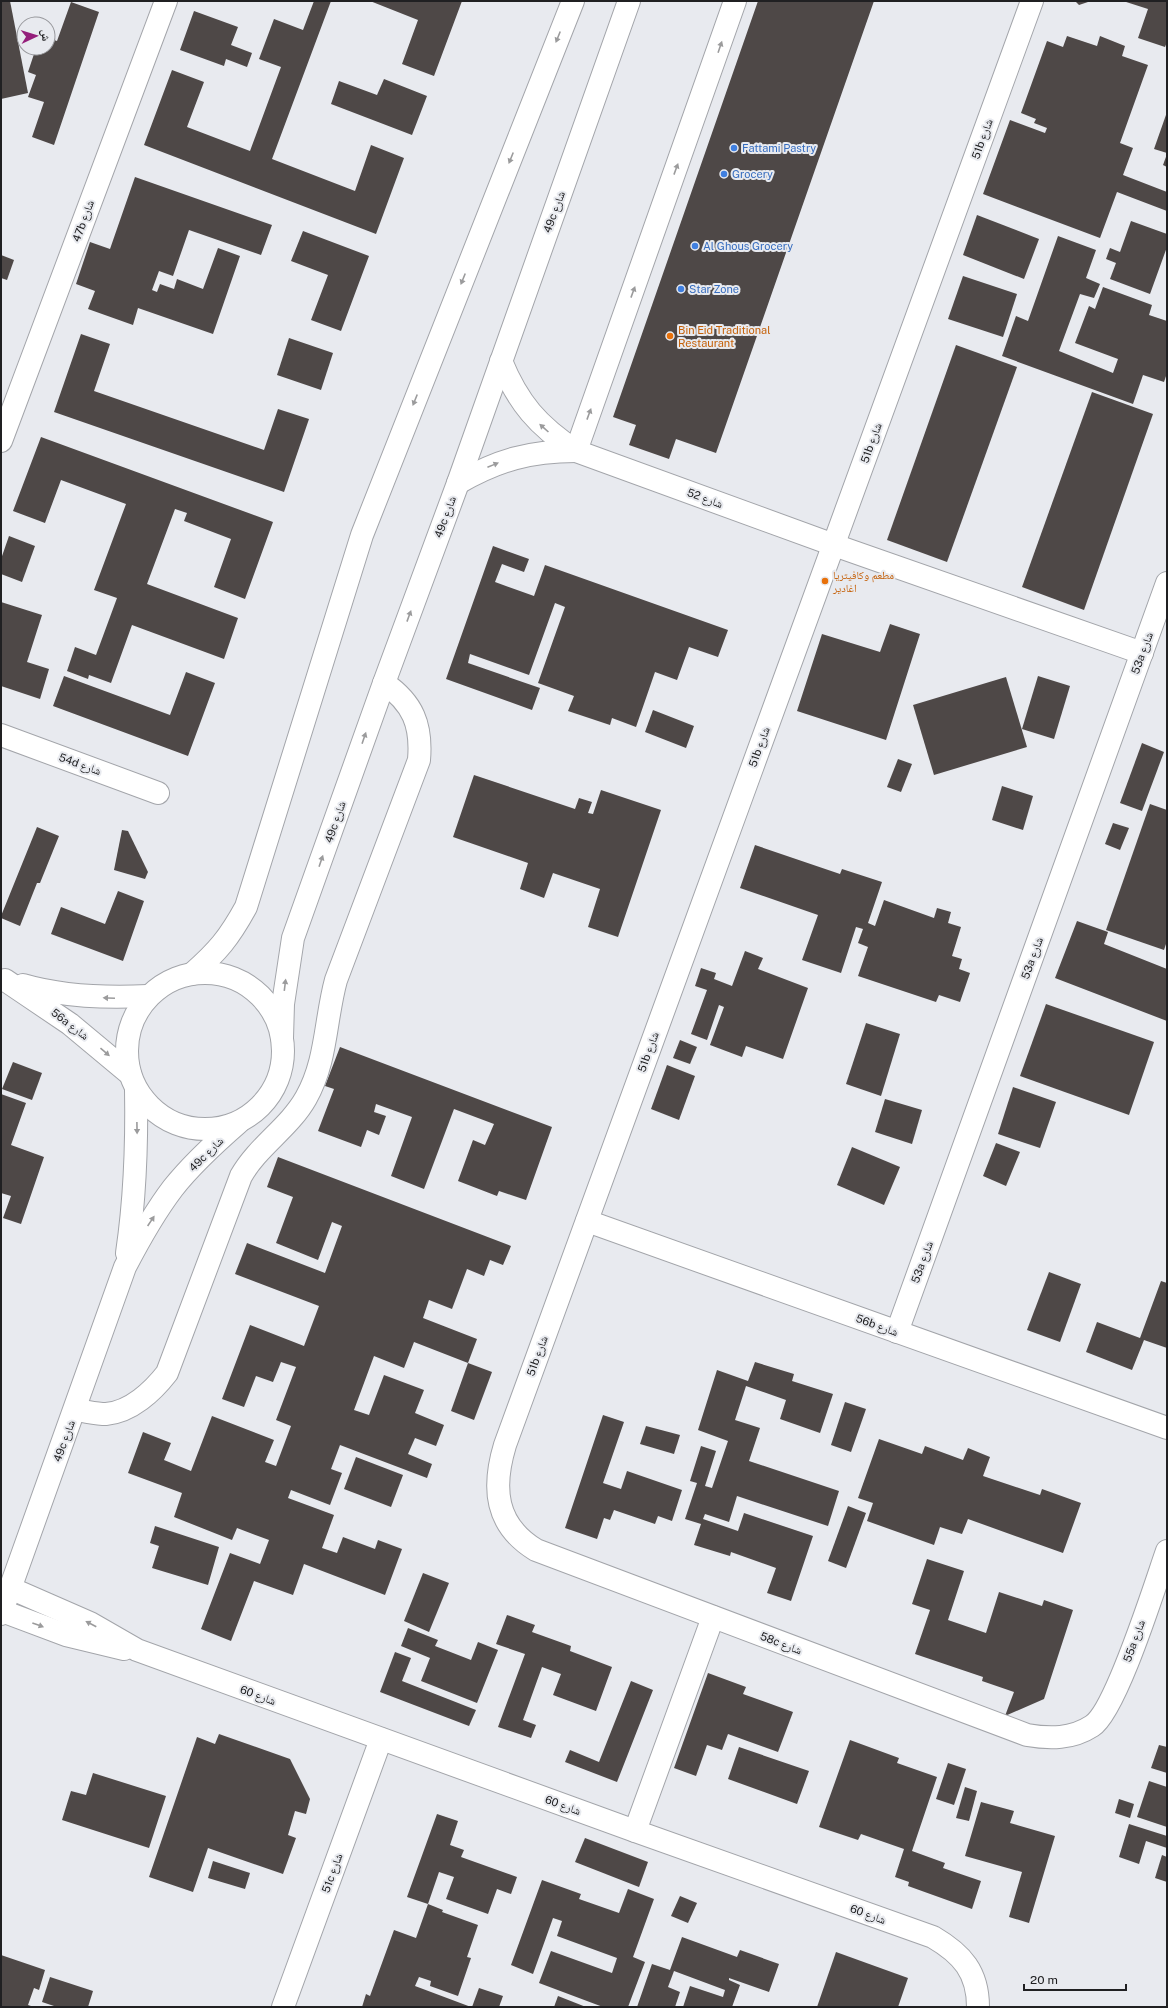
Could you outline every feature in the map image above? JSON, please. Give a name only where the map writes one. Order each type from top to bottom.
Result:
[{"type":"street","name":"47b شارع","points":[[1,442],[166,1]]},
{"type":"street","points":[[192,974],[216,953],[234,930],[246,907],[362,535],[573,1]]},
{"type":"street","name":"49c شارع","points":[[282,1038],[283,1004],[293,938],[384,683],[458,483],[630,1]]},
{"type":"street","points":[[576,451],[736,1]]},
{"type":"street","name":"51b شارع","points":[[498,1496],[499,1467],[505,1445],[1032,1]]},
{"type":"street","name":"شارع 52","points":[[501,361],[518,397],[530,413],[544,428],[576,451],[834,545],[1142,653]]},
{"type":"street","name":"شارع 52","points":[[458,483],[480,470],[527,454],[551,451],[576,451]]},
{"type":"street","name":"53a شارع","points":[[897,1332],[1167,583]]},
{"type":"street","points":[[75,1410],[107,1414],[122,1409],[147,1395],[156,1387],[167,1373],[241,1176],[258,1151],[272,1141],[290,1121],[306,1099],[316,1079],[323,1058],[327,1036],[328,1014],[336,980],[419,760],[418,731],[414,716],[406,703],[396,692],[384,683]]},
{"type":"street","name":"54d شارع","points":[[1,735],[158,793]]},
{"type":"street","points":[[133,1082],[147,1105],[163,1118],[181,1126],[200,1130],[219,1129],[238,1123],[256,1112],[269,1097],[276,1085],[283,1059],[282,1038],[276,1018],[266,1001],[250,987],[232,977],[212,973],[192,974],[175,978],[148,996]]},
{"type":"street","name":"56a شارع","points":[[3,979],[40,990],[76,995],[112,998],[148,996]]},
{"type":"street","name":"56a شارع","points":[[3,979],[70,1024],[133,1082]]},
{"type":"street","name":"49c شارع","points":[[125,1267],[135,1178],[133,1082],[127,1054],[129,1033],[136,1013],[148,996]]},
{"type":"street","name":"49c شارع","points":[[1,1613],[125,1267],[147,1227],[173,1188],[204,1154],[238,1123]]},
{"type":"street","name":"56b شارع","points":[[586,1221],[1167,1428]]},
{"type":"street","name":"58c شارع","points":[[498,1496],[501,1510],[510,1528],[524,1543],[536,1550],[1027,1735],[1044,1738],[1061,1738],[1078,1733],[1093,1725]]},
{"type":"street","name":"55a شارع","points":[[1093,1725],[1105,1712],[1120,1682],[1167,1551]]},
{"type":"street","name":"شارع 60","points":[[10,1588],[90,1623],[137,1650],[635,1831],[933,1937],[950,1947],[964,1962],[974,1979],[978,2007]]},
{"type":"street","name":"شارع 60","points":[[1,1613],[84,1641],[137,1650]]},
{"type":"street","points":[[635,1831],[713,1617]]},
{"type":"street","name":"51c شارع","points":[[283,2007],[381,1739]]},
{"type":"building","points":[[1,1],[10,1],[16,32],[16,56],[21,56],[28,93],[1,99]]},
{"type":"building","points":[[314,1],[331,1],[272,159],[355,191],[371,145],[404,158],[376,234],[144,145],[172,70],[204,82],[187,127],[250,151],[281,67],[259,59],[274,19],[303,30]]},
{"type":"building","points":[[370,1],[462,1],[434,76],[402,64],[418,20]]},
{"type":"building","points":[[758,1],[874,1],[716,453],[676,439],[669,459],[629,445],[636,425],[613,417]]},
{"type":"building","points":[[1075,1],[1091,1],[1079,5]]},
{"type":"building","points":[[1123,1],[1167,1],[1167,42],[1165,47],[1138,38],[1148,9]]},
{"type":"building","points":[[71,2],[99,12],[54,145],[32,137],[44,102],[28,97],[36,75],[28,72],[33,56],[56,56],[57,41]]},
{"type":"building","points":[[194,11],[238,27],[231,45],[252,53],[247,67],[226,59],[224,66],[180,50]]},
{"type":"building","points":[[1067,36],[1097,46],[1100,36],[1125,46],[1122,56],[1148,65],[1120,143],[1133,148],[1123,175],[1167,192],[1167,211],[1117,192],[1100,238],[983,194],[1010,120],[1045,133],[1047,128],[1034,123],[1036,119],[1021,113],[1047,41],[1063,47]]},
{"type":"building","points":[[384,79],[427,96],[412,135],[331,104],[339,81],[377,95]]},
{"type":"building","points":[[1167,112],[1167,153],[1154,149]]},
{"type":"building","points":[[1167,154],[1167,167],[1163,165]]},
{"type":"building","points":[[135,177],[272,225],[261,255],[189,230],[173,276],[159,271],[152,290],[157,292],[160,284],[174,289],[177,279],[203,289],[218,248],[240,256],[213,334],[138,308],[133,325],[88,309],[95,291],[76,284],[90,242],[110,249]]},
{"type":"building","points":[[977,215],[1039,239],[1024,279],[963,255]]},
{"type":"building","points":[[1131,221],[1167,234],[1167,247],[1150,294],[1110,279],[1116,263],[1106,259],[1110,248],[1120,252]]},
{"type":"building","points":[[303,231],[369,256],[341,331],[311,320],[328,275],[291,261]]},
{"type":"building","points":[[1058,236],[1096,250],[1086,278],[1100,284],[1094,298],[1080,294],[1059,351],[1113,373],[1118,359],[1075,343],[1089,306],[1095,309],[1103,287],[1152,305],[1149,315],[1167,321],[1167,373],[1164,382],[1143,375],[1133,404],[1002,356],[1016,316],[1028,321]]},
{"type":"building","points":[[1,255],[14,260],[7,280],[1,278]]},
{"type":"building","points":[[963,276],[1017,294],[1003,337],[948,319]]},
{"type":"building","points":[[81,334],[110,344],[94,391],[264,450],[278,409],[309,419],[284,492],[54,412]]},
{"type":"building","points":[[289,338],[333,353],[321,390],[277,375]]},
{"type":"building","points":[[956,345],[1017,367],[947,562],[887,540]]},
{"type":"building","points":[[1092,392],[1153,414],[1084,610],[1022,587]]},
{"type":"building","points":[[41,437],[273,522],[245,599],[214,587],[231,539],[184,521],[187,513],[175,509],[147,584],[238,618],[224,659],[132,625],[111,683],[89,675],[88,679],[67,671],[75,647],[96,655],[117,598],[94,590],[126,504],[61,480],[45,523],[13,511]]},
{"type":"building","points":[[9,536],[35,546],[22,582],[1,574],[1,559]]},
{"type":"building","points":[[493,546],[529,559],[524,572],[502,564],[495,582],[534,596],[545,565],[728,630],[718,657],[689,647],[677,680],[655,672],[636,727],[612,718],[610,725],[568,711],[574,696],[538,683],[565,607],[555,603],[529,675],[470,654],[468,663],[540,688],[532,710],[446,679]]},
{"type":"building","points":[[1,602],[42,615],[27,662],[49,669],[40,699],[1,686]]},
{"type":"building","points":[[890,624],[920,634],[886,740],[797,711],[822,634],[880,652]]},
{"type":"building","points":[[186,672],[215,683],[188,756],[53,706],[64,676],[170,715]]},
{"type":"building","points":[[1038,676],[1070,686],[1054,739],[1022,729]]},
{"type":"building","points":[[1006,677],[1027,747],[934,775],[913,705]]},
{"type":"building","points":[[653,710],[694,726],[686,748],[645,732]]},
{"type":"building","points":[[1142,743],[1164,752],[1142,811],[1120,803]]},
{"type":"building","points":[[898,759],[912,764],[901,792],[887,787]]},
{"type":"building","points":[[474,775],[575,809],[579,798],[592,802],[588,813],[593,814],[601,790],[661,810],[618,937],[588,927],[600,889],[553,873],[544,898],[520,889],[528,863],[453,837]]},
{"type":"building","points":[[1002,786],[1033,796],[1023,830],[992,820]]},
{"type":"building","points":[[1150,804],[1167,810],[1167,941],[1164,950],[1106,930]]},
{"type":"building","points":[[1113,823],[1129,828],[1120,850],[1105,844]]},
{"type":"building","points":[[37,827],[59,836],[40,883],[37,883],[20,926],[1,918],[1,916]]},
{"type":"building","points":[[122,830],[128,831],[148,872],[145,879],[114,870]]},
{"type":"building","points":[[755,845],[840,874],[842,869],[882,882],[868,923],[875,926],[884,900],[934,918],[937,908],[951,912],[948,923],[961,927],[952,956],[962,959],[959,969],[970,973],[960,1002],[939,995],[936,1002],[858,976],[868,947],[858,943],[863,929],[856,927],[841,973],[802,960],[818,915],[740,888]]},
{"type":"building","points":[[118,891],[144,901],[123,961],[51,934],[61,907],[105,924]]},
{"type":"building","points":[[1077,921],[1108,932],[1104,944],[1167,969],[1167,1021],[1055,978]]},
{"type":"building","points":[[745,951],[763,958],[758,969],[808,988],[783,1059],[746,1046],[742,1057],[710,1045],[724,1007],[719,1005],[707,1040],[691,1034],[707,990],[695,986],[701,968],[716,973],[714,979],[732,986]]},
{"type":"building","points":[[1046,1004],[1154,1042],[1129,1115],[1020,1076]]},
{"type":"building","points":[[866,1023],[900,1034],[881,1096],[846,1084]]},
{"type":"building","points":[[680,1040],[697,1047],[690,1064],[673,1058]]},
{"type":"building","points":[[340,1047],[552,1127],[526,1200],[499,1191],[497,1196],[458,1181],[473,1140],[485,1145],[494,1124],[454,1109],[424,1189],[391,1176],[412,1117],[376,1104],[374,1112],[386,1116],[379,1135],[367,1130],[361,1147],[318,1131],[334,1089],[325,1086]]},
{"type":"building","points":[[13,1062],[42,1073],[32,1100],[2,1089]]},
{"type":"building","points":[[667,1065],[695,1076],[679,1120],[651,1109]]},
{"type":"building","points":[[1013,1087],[1056,1102],[1040,1148],[998,1134]]},
{"type":"building","points":[[1,1094],[26,1103],[11,1145],[44,1157],[21,1224],[3,1218],[11,1196],[1,1193]]},
{"type":"building","points":[[885,1099],[922,1110],[912,1144],[875,1132]]},
{"type":"building","points":[[996,1143],[1020,1152],[1006,1186],[983,1176]]},
{"type":"building","points":[[852,1147],[900,1167],[884,1205],[837,1185]]},
{"type":"building","points":[[278,1157],[511,1246],[503,1265],[490,1260],[484,1276],[467,1269],[452,1309],[429,1300],[423,1318],[477,1339],[468,1363],[414,1342],[404,1368],[374,1356],[354,1410],[369,1415],[384,1375],[424,1390],[415,1413],[444,1425],[436,1446],[415,1438],[408,1454],[432,1464],[427,1478],[340,1445],[331,1469],[342,1473],[330,1505],[291,1490],[288,1498],[334,1515],[322,1548],[337,1553],[343,1537],[375,1549],[378,1540],[402,1549],[385,1595],[304,1564],[293,1595],[254,1581],[231,1641],[201,1629],[230,1553],[260,1564],[269,1540],[237,1528],[232,1540],[174,1517],[182,1493],[128,1473],[143,1432],[171,1443],[164,1460],[191,1471],[212,1416],[274,1440],[265,1462],[276,1466],[291,1426],[276,1420],[296,1367],[281,1362],[273,1382],[256,1376],[244,1407],[222,1399],[250,1325],[304,1346],[319,1306],[235,1274],[247,1243],[325,1273],[342,1226],[332,1222],[318,1260],[276,1243],[293,1197],[267,1187]]},
{"type":"building","points":[[1049,1272],[1081,1284],[1060,1342],[1027,1330]]},
{"type":"building","points":[[1161,1281],[1167,1283],[1167,1348],[1144,1340],[1132,1370],[1086,1352],[1097,1322],[1140,1338]]},
{"type":"building","points":[[755,1362],[794,1374],[792,1381],[833,1394],[820,1433],[780,1419],[786,1400],[746,1386],[735,1420],[760,1428],[749,1461],[839,1491],[828,1526],[737,1496],[729,1522],[705,1514],[703,1519],[738,1531],[744,1513],[813,1536],[791,1601],[767,1593],[776,1568],[731,1552],[730,1556],[694,1545],[701,1524],[685,1519],[697,1483],[690,1481],[701,1446],[716,1451],[705,1486],[712,1488],[728,1441],[698,1430],[717,1370],[748,1381]]},
{"type":"building","points":[[468,1363],[492,1372],[474,1420],[451,1411]]},
{"type":"building","points":[[845,1402],[866,1409],[851,1452],[831,1445]]},
{"type":"building","points":[[603,1415],[624,1422],[603,1483],[621,1489],[627,1471],[682,1490],[672,1521],[658,1516],[655,1524],[614,1510],[610,1520],[604,1518],[597,1539],[565,1528]]},
{"type":"building","points":[[646,1426],[680,1435],[674,1454],[640,1444]]},
{"type":"building","points":[[879,1439],[922,1454],[925,1446],[963,1460],[968,1448],[990,1457],[983,1476],[1040,1495],[1042,1489],[1081,1503],[1063,1553],[968,1519],[962,1534],[940,1527],[934,1545],[867,1521],[873,1503],[858,1498]]},
{"type":"building","points":[[356,1457],[403,1475],[391,1507],[344,1489]]},
{"type":"building","points":[[848,1506],[866,1513],[846,1568],[828,1561]]},
{"type":"building","points":[[155,1526],[219,1547],[208,1585],[152,1568],[159,1546],[150,1543]]},
{"type":"building","points":[[927,1559],[964,1571],[948,1620],[986,1633],[999,1592],[1042,1606],[1044,1600],[1073,1610],[1044,1699],[1005,1716],[1014,1692],[982,1681],[983,1677],[915,1654],[930,1610],[912,1604]]},
{"type":"building","points":[[423,1573],[449,1583],[429,1632],[404,1621]]},
{"type":"building","points":[[507,1615],[535,1625],[532,1632],[571,1646],[570,1651],[612,1667],[596,1711],[553,1695],[561,1674],[542,1667],[523,1720],[536,1725],[531,1738],[498,1727],[525,1654],[496,1644]]},
{"type":"building","points":[[408,1628],[438,1640],[435,1646],[471,1660],[478,1642],[498,1650],[477,1703],[421,1681],[430,1658],[401,1646]]},
{"type":"building","points":[[395,1652],[411,1658],[402,1681],[476,1710],[469,1726],[380,1692]]},
{"type":"building","points":[[708,1673],[746,1687],[743,1694],[793,1712],[778,1752],[728,1734],[722,1750],[707,1745],[696,1776],[674,1768]]},
{"type":"building","points":[[631,1681],[653,1690],[617,1782],[565,1762],[570,1750],[599,1762]]},
{"type":"building","points":[[219,1734],[290,1759],[310,1799],[306,1814],[295,1811],[288,1835],[296,1838],[283,1874],[208,1848],[193,1892],[149,1877],[197,1737],[215,1744]]},
{"type":"building","points":[[850,1740],[899,1758],[897,1763],[937,1777],[912,1851],[945,1863],[943,1868],[981,1881],[972,1909],[908,1886],[909,1882],[895,1877],[904,1849],[861,1834],[858,1840],[819,1827]]},
{"type":"building","points":[[1159,1745],[1167,1747],[1167,1773],[1151,1768]]},
{"type":"building","points":[[739,1747],[809,1771],[797,1804],[728,1779]]},
{"type":"building","points":[[948,1763],[966,1769],[954,1805],[936,1799]]},
{"type":"building","points":[[93,1773],[166,1796],[149,1848],[62,1820],[71,1791],[86,1795]]},
{"type":"building","points":[[1149,1781],[1167,1787],[1167,1827],[1137,1817]]},
{"type":"building","points":[[965,1787],[977,1791],[969,1821],[956,1818]]},
{"type":"building","points":[[1119,1799],[1134,1804],[1130,1818],[1115,1813]]},
{"type":"building","points":[[981,1802],[1014,1811],[1010,1823],[1055,1836],[1029,1923],[1009,1917],[1022,1872],[965,1856]]},
{"type":"building","points":[[437,1814],[458,1821],[450,1845],[464,1850],[461,1857],[517,1877],[511,1894],[497,1889],[488,1914],[446,1899],[454,1877],[439,1872],[428,1904],[407,1897]]},
{"type":"building","points":[[1129,1824],[1167,1836],[1167,1848],[1146,1841],[1139,1864],[1119,1857]]},
{"type":"building","points":[[585,1838],[648,1862],[639,1887],[575,1862]]},
{"type":"building","points":[[1162,1855],[1167,1857],[1167,1882],[1155,1878]]},
{"type":"building","points":[[213,1861],[250,1873],[245,1889],[208,1878]]},
{"type":"building","points":[[542,1880],[581,1894],[579,1899],[619,1913],[628,1889],[654,1899],[633,1957],[645,1962],[628,2007],[603,2007],[539,1983],[551,1951],[612,1973],[617,1958],[557,1936],[562,1921],[553,1918],[533,1974],[511,1965]]},
{"type":"building","points":[[680,1896],[697,1903],[688,1923],[671,1916]]},
{"type":"building","points":[[428,1904],[443,1910],[442,1912],[478,1925],[467,1957],[471,1958],[458,1996],[430,1986],[431,1981],[419,1977],[415,1986],[471,2007],[362,2007],[366,1994],[370,1996],[394,1930],[416,1938]]},
{"type":"building","points":[[682,1937],[737,1957],[740,1950],[779,1964],[769,1992],[729,1978],[729,1980],[740,1985],[732,2007],[683,2007],[690,1986],[723,1997],[725,1990],[674,1971],[668,1987],[680,1992],[675,2007],[637,2007],[652,1964],[670,1970]]},
{"type":"building","points":[[836,1952],[908,1978],[898,2007],[817,2007]]},
{"type":"building","points":[[1,1955],[45,1970],[39,1990],[34,1988],[28,2005],[34,2007],[1,2007]]},
{"type":"building","points":[[50,1977],[93,1991],[88,2007],[57,2007],[42,2002]]},
{"type":"building","points":[[479,1988],[503,1996],[499,2007],[472,2007]]},
{"type":"building","points":[[558,1996],[586,2007],[554,2007]]},
{"type":"place","name":"Fattami Pastry","points":[[734,148]]},
{"type":"place","name":"Grocery","points":[[724,174]]},
{"type":"place","name":"Al Ghous Grocery","points":[[695,246]]},
{"type":"place","name":"Star Zone","points":[[681,289]]},
{"type":"place","name":"Bin Eid Traditional Restaurant","points":[[670,336]]},
{"type":"place","name":"مطعم وكافيتريا اغادير","points":[[825,581]]}]
